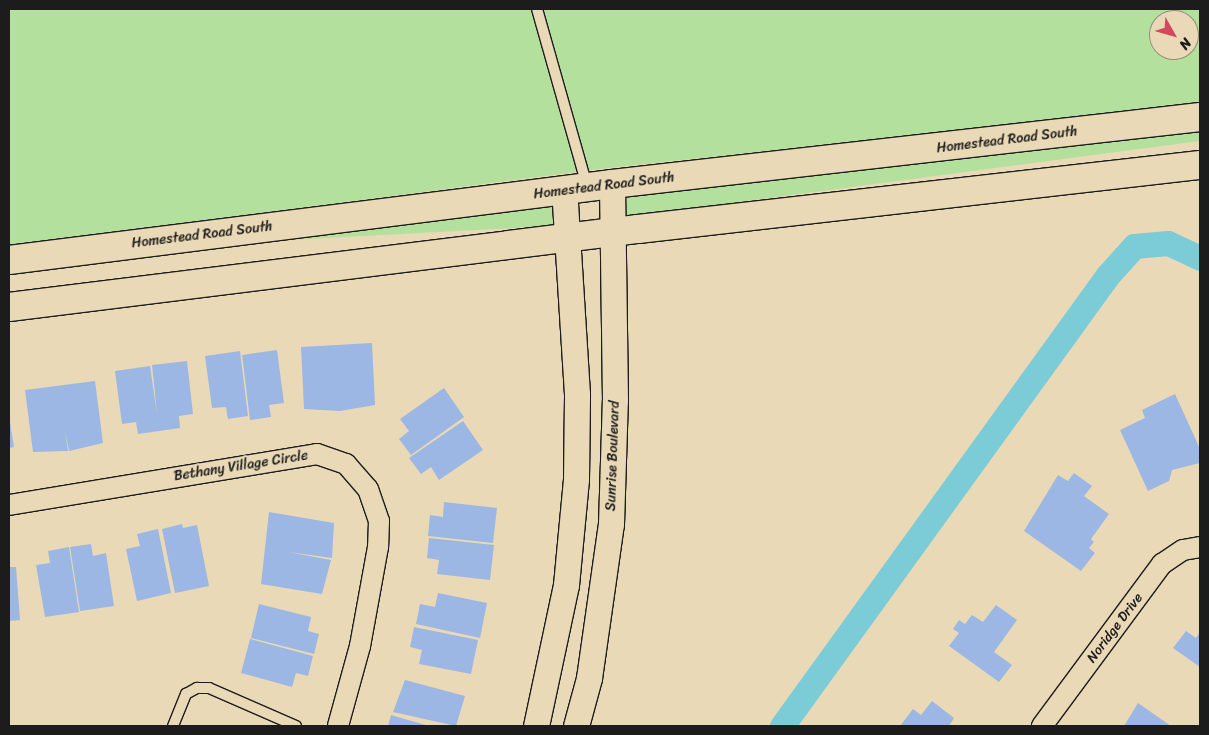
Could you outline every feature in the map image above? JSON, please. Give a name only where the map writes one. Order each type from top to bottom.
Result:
[{"type":"main road","name":"Homestead Road South","points":[[9,260],[588,187],[1200,117]]},
{"type":"main road","points":[[9,307],[611,232],[1200,165]]},
{"type":"street","name":"Sunrise Boulevard","points":[[576,726],[589,678],[611,524],[615,400],[611,232],[588,187]]},
{"type":"street","points":[[536,726],[566,585],[576,479],[577,394],[567,238],[588,187]]},
{"type":"street","name":"Bethany Village Circle","points":[[9,504],[317,454],[346,464],[368,489],[379,521],[378,546],[360,646],[338,726]]},
{"type":"street","name":"Noridge Drive","points":[[1042,726],[1162,564],[1183,550],[1200,547]]},
{"type":"lane","points":[[537,9],[588,187]]},
{"type":"lane","points":[[174,726],[186,694],[197,688],[209,688],[296,726]]},
{"type":"green space","points":[[9,9],[1200,9],[1200,104],[599,169],[9,246]]},
{"type":"green space","points":[[1200,131],[1200,141],[625,217],[625,196]]},
{"type":"green space","points":[[552,205],[553,226],[9,254],[9,233]]},
{"type":"building","points":[[372,343],[375,405],[340,411],[304,409],[301,347]]},
{"type":"building","points":[[277,350],[284,403],[269,405],[271,417],[250,420],[242,355]]},
{"type":"building","points":[[240,351],[248,416],[228,419],[226,407],[212,408],[205,356]]},
{"type":"building","points":[[187,361],[193,414],[179,416],[180,428],[138,434],[136,422],[122,424],[115,371],[150,366],[157,414],[152,365]]},
{"type":"building","points":[[95,381],[103,443],[69,451],[65,431],[68,451],[33,452],[25,390]]},
{"type":"building","points":[[444,388],[464,417],[411,455],[399,439],[409,431],[400,419]]},
{"type":"building","points":[[1175,394],[1200,449],[1200,463],[1172,470],[1169,481],[1148,491],[1120,430],[1145,418],[1142,410]]},
{"type":"building","points":[[9,416],[14,447],[9,448]]},
{"type":"building","points":[[463,421],[483,450],[439,480],[431,467],[421,474],[409,458]]},
{"type":"building","points":[[1074,473],[1092,486],[1084,496],[1109,514],[1091,539],[1094,542],[1089,548],[1095,553],[1081,571],[1024,531],[1058,475],[1068,481]]},
{"type":"building","points":[[444,502],[497,508],[493,543],[428,536],[430,515],[443,517]]},
{"type":"building","points":[[269,512],[334,523],[332,558],[288,552],[331,560],[322,594],[261,584]]},
{"type":"building","points":[[182,524],[183,528],[197,525],[209,586],[175,593],[162,529]]},
{"type":"building","points":[[158,529],[171,593],[137,601],[126,549],[140,546],[137,534]]},
{"type":"building","points":[[429,538],[494,545],[490,580],[437,574],[439,560],[427,558]]},
{"type":"building","points":[[91,544],[93,556],[106,553],[114,606],[80,611],[70,547]]},
{"type":"building","points":[[69,547],[79,612],[45,617],[36,565],[50,563],[48,551]]},
{"type":"building","points":[[9,567],[16,567],[20,620],[9,621]]},
{"type":"building","points":[[438,593],[487,603],[480,638],[416,624],[420,604],[435,607]]},
{"type":"building","points":[[259,604],[311,617],[308,631],[319,634],[314,654],[251,638]]},
{"type":"building","points":[[996,605],[1017,620],[994,652],[1012,665],[999,682],[949,646],[959,633],[953,629],[959,620],[965,624],[972,615],[983,622]]},
{"type":"building","points":[[414,627],[478,640],[471,674],[419,664],[422,650],[410,647]]},
{"type":"building","points":[[1186,631],[1196,638],[1200,632],[1200,667],[1173,648]]},
{"type":"building","points":[[250,639],[313,656],[308,676],[296,673],[292,687],[241,673]]},
{"type":"building","points":[[405,680],[465,696],[456,726],[393,712]]},
{"type":"building","points":[[932,701],[954,718],[949,726],[900,726],[913,709],[921,715]]},
{"type":"building","points":[[1138,703],[1171,726],[1124,726]]},
{"type":"building","points":[[391,715],[429,726],[388,726]]},
{"type":"waterway","points":[[782,726],[1108,275],[1134,246],[1168,243],[1200,258]]}]
